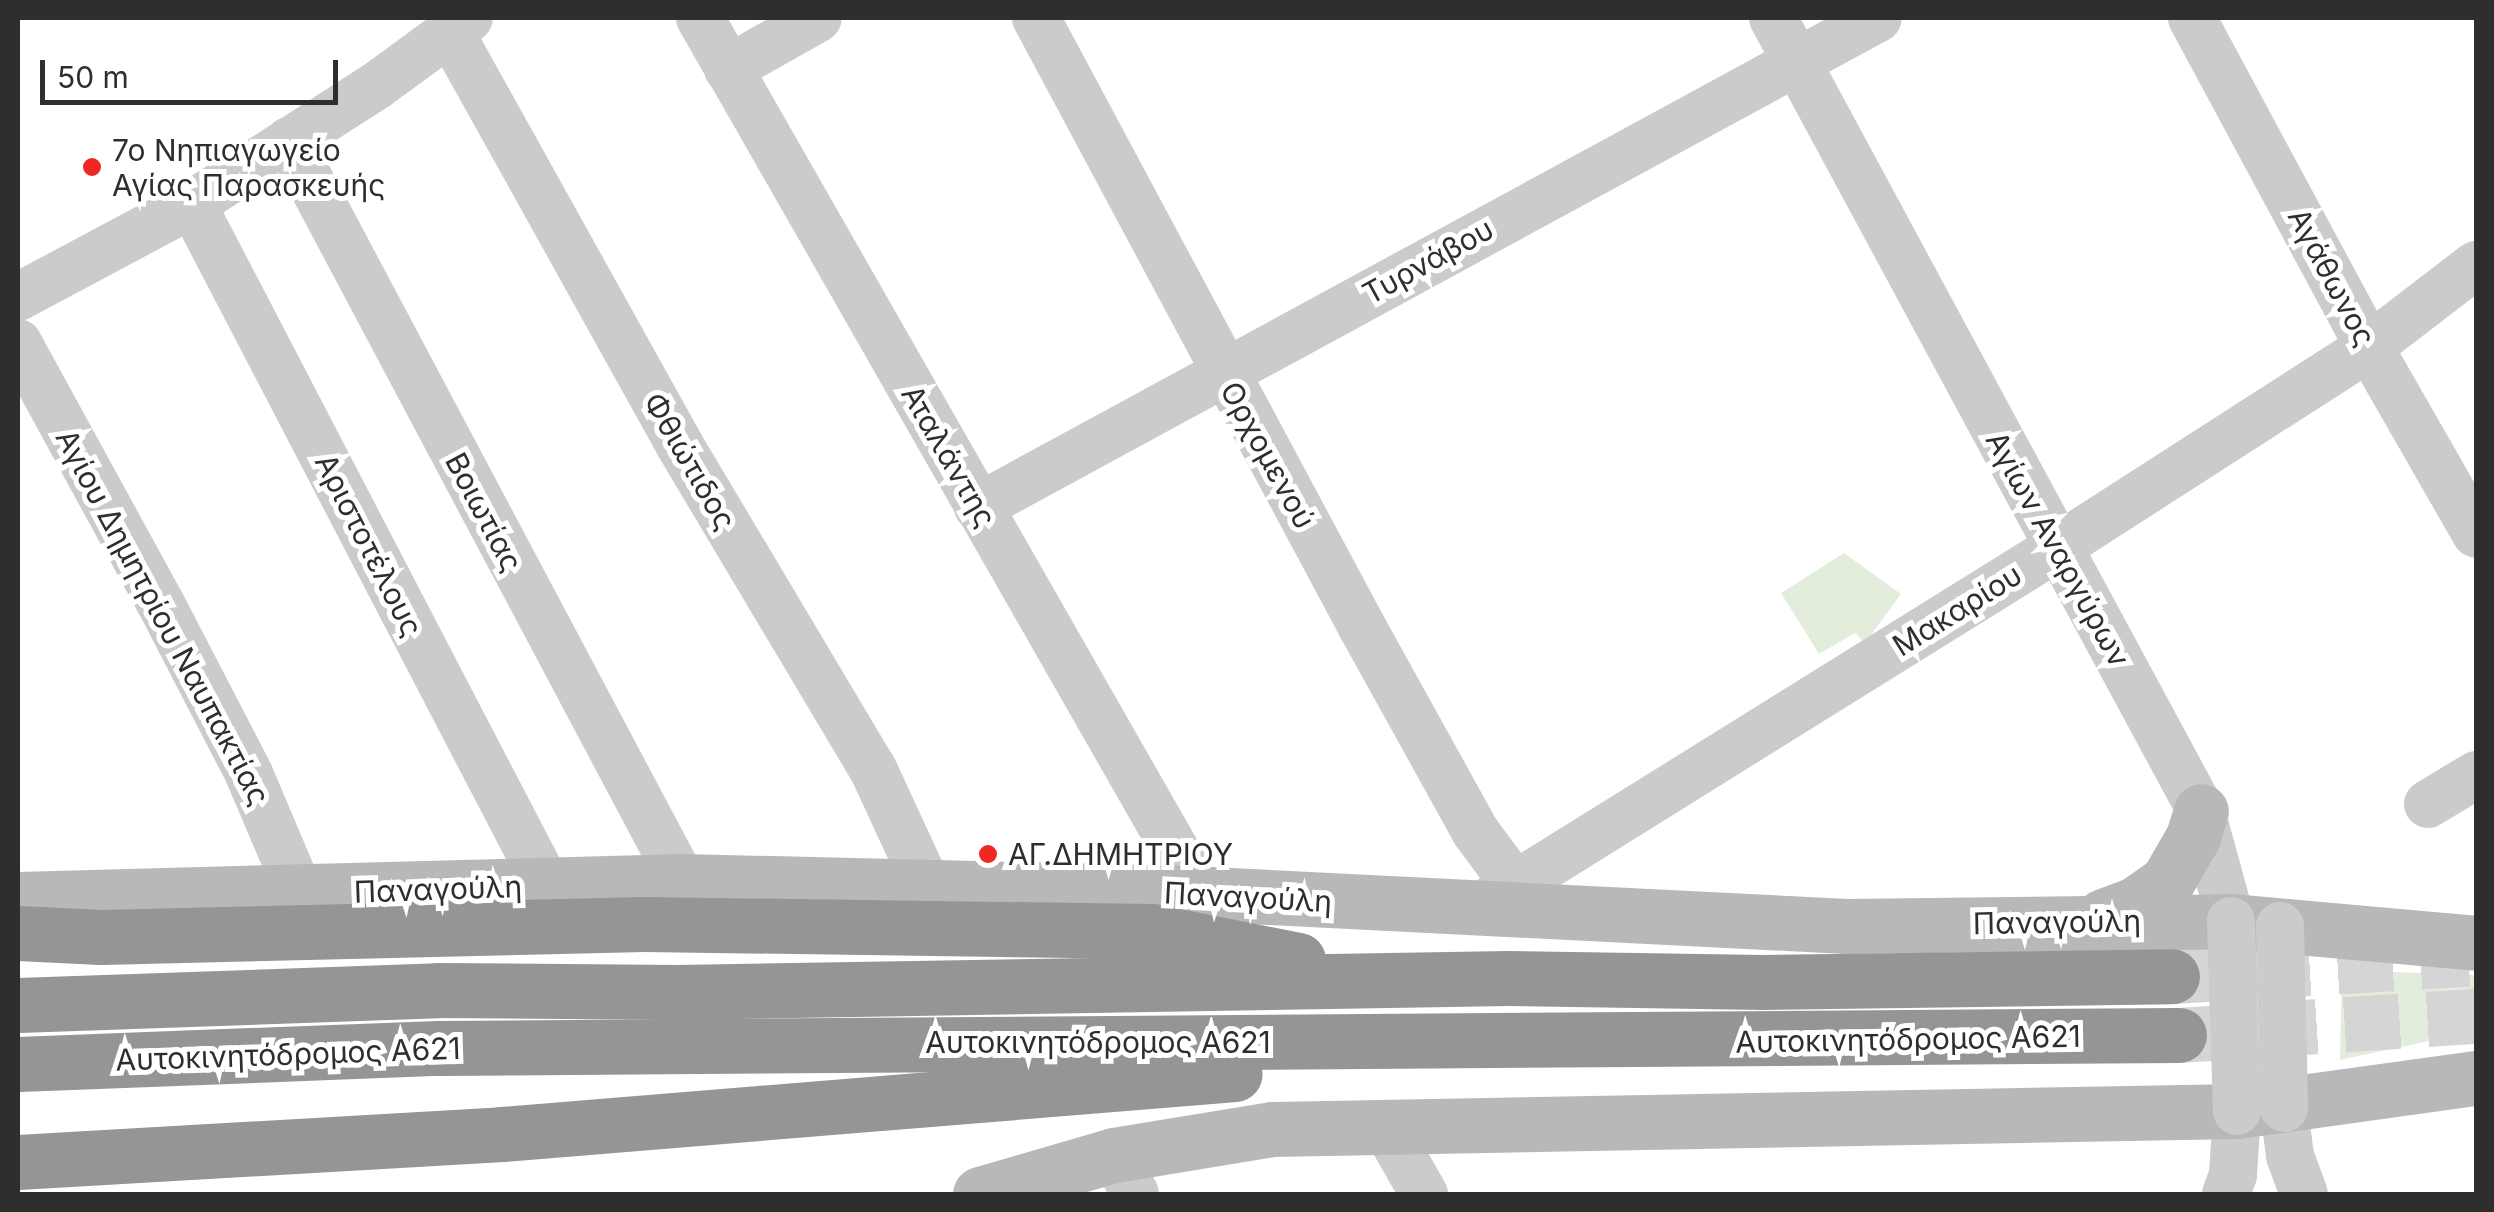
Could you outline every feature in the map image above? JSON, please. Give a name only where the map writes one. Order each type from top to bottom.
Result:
[{"type":"highway","points":[[18,933],[101,937],[644,924],[1152,931],[1399,979]]},
{"type":"highway","name":"Αυτοκινητόδρομος Α621","points":[[18,1005],[438,990],[678,992],[1399,979],[1763,982],[2172,976]]},
{"type":"highway","name":"Αυτοκινητόδρομος Α621","points":[[18,1064],[438,1048],[2178,1036]]},
{"type":"highway","points":[[18,1162],[502,1134],[1471,1055],[1515,1040]]},
{"type":"main road","points":[[2095,920],[2134,905],[2167,882],[2193,838],[2201,811]]},
{"type":"main road","name":"Παναγούλη","points":[[18,899],[682,881],[1496,896],[1846,926],[2095,920],[2256,923],[2476,943]]},
{"type":"main road","points":[[980,1194],[1124,1175],[1274,1129],[2260,1109],[2476,1078]]},
{"type":"street","name":"Αταλάντης","points":[[700,18],[1200,893]]},
{"type":"street","points":[[728,69],[818,18]]},
{"type":"street","name":"Ορχομενού","points":[[1036,18],[1224,376],[1475,831],[1496,896]]},
{"type":"street","name":"Αγίων Αναργύρων","points":[[1773,18],[2201,811],[2256,923],[2260,1109]]},
{"type":"street","name":"Τυρνάβου","points":[[978,507],[1224,376],[1514,212],[1878,18]]},
{"type":"street","name":"Αγάθωνος","points":[[2192,18],[2369,347],[2476,534]]},
{"type":"street","points":[[18,297],[192,204],[460,26]]},
{"type":"street","name":"Φθιώτιδος","points":[[460,26],[678,444],[865,755],[928,888]]},
{"type":"street","name":"Βοιωτίας","points":[[289,141],[682,881]]},
{"type":"street","name":"Αριστοτέλους","points":[[192,204],[547,886]]},
{"type":"street","name":"Μακαρίου","points":[[1496,896],[2058,547],[2369,347],[2476,265]]},
{"type":"street","name":"Αγίου Δημητρίου Ναυπακτίας","points":[[18,343],[222,722],[300,894]]},
{"type":"street","points":[[2428,804],[2476,775]]},
{"type":"street","points":[[2226,1194],[2260,1109]]},
{"type":"street","points":[[2260,1109],[2290,1156],[2304,1194]]},
{"type":"street","points":[[1384,1124],[1424,1194]]},
{"type":"green space","points":[[1844,553],[1901,594],[1865,643],[1855,633],[1819,654],[1781,593]]},
{"type":"green space","points":[[2342,970],[2476,975],[2476,1031],[2340,1060]]},
{"type":"tunnel","points":[[2172,976],[2469,959]]},
{"type":"tunnel","points":[[2179,1035],[2476,1016]]},
{"type":"place","name":"7ο Νηπιαγωγείο Αγίας Παρασκευής","points":[[92,167]]},
{"type":"place","name":"ΑΓ.ΔΗΜΗΤΡΙΟΥ","points":[[988,854]]}]
